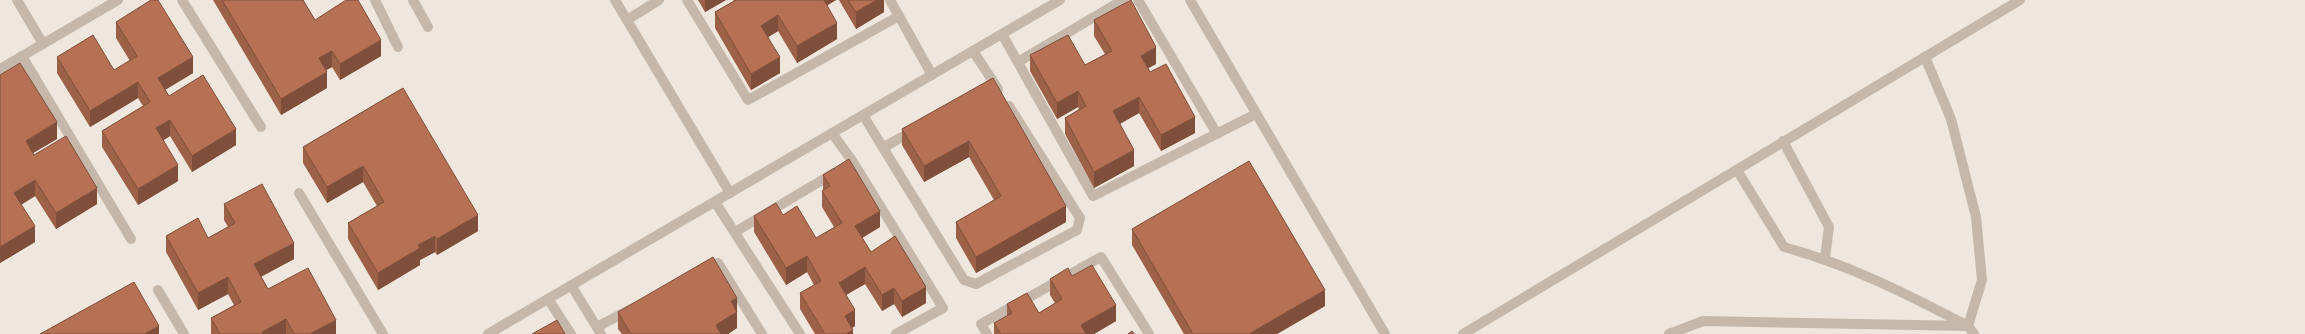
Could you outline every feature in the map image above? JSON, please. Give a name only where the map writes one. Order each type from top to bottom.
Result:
[{"type":"street","points":[[17,0],[42,44]]},
{"type":"street","points":[[0,69],[118,0]]},
{"type":"street","points":[[182,0],[260,127]]},
{"type":"street","points":[[374,0],[398,47]]},
{"type":"street","points":[[413,0],[428,27]]},
{"type":"street","points":[[615,0],[730,192]]},
{"type":"street","points":[[627,20],[659,0]]},
{"type":"street","points":[[687,0],[748,100],[899,16]]},
{"type":"street","points":[[890,0],[932,75]]},
{"type":"street","points":[[488,334],[1060,0]]},
{"type":"street","points":[[1018,62],[1123,0]]},
{"type":"street","points":[[1138,0],[1218,134]]},
{"type":"street","points":[[1190,0],[1385,334]]},
{"type":"street","points":[[1464,334],[2020,0]]},
{"type":"street","points":[[1002,34],[1093,196],[1256,114]]},
{"type":"street","points":[[864,115],[964,280],[976,284],[1076,230],[1080,218],[991,86],[973,51]]},
{"type":"street","points":[[22,56],[131,239]]},
{"type":"street","points":[[1925,57],[1951,119],[1976,217],[1982,280],[1971,330]]},
{"type":"street","points":[[884,147],[919,128]]},
{"type":"street","points":[[832,133],[853,162],[943,308],[896,334]]},
{"type":"street","points":[[1783,141],[1829,227],[1825,258]]},
{"type":"street","points":[[735,232],[853,162]]},
{"type":"street","points":[[1738,170],[1784,247],[1825,258],[1889,285],[1971,330]]},
{"type":"street","points":[[299,193],[383,334]]},
{"type":"street","points":[[715,202],[800,334]]},
{"type":"street","points":[[986,334],[981,324],[1101,257],[1149,334]]},
{"type":"street","points":[[698,274],[718,263],[762,334]]},
{"type":"street","points":[[571,285],[599,331],[638,306]]},
{"type":"street","points":[[158,290],[184,334]]},
{"type":"street","points":[[548,299],[571,334]]},
{"type":"street","points":[[1669,334],[1703,320],[1971,330]]},
{"type":"building","points":[[151,0],[158,0],[193,57],[158,78],[169,96],[203,75],[236,129],[192,156],[170,120],[156,128],[178,165],[138,189],[102,131],[150,102],[138,82],[90,111],[57,57],[93,35],[114,70],[137,56],[116,22]]},
{"type":"building","points":[[222,0],[303,0],[315,20],[346,0],[358,0],[381,40],[340,64],[332,51],[319,58],[327,72],[281,99]]},
{"type":"building","points":[[736,0],[824,0],[837,23],[797,46],[778,15],[761,26],[780,57],[751,74],[715,12]]},
{"type":"building","points":[[848,0],[877,0],[856,12]]},
{"type":"building","points":[[1131,0],[1156,47],[1141,56],[1150,72],[1166,64],[1195,117],[1161,135],[1139,97],[1113,111],[1134,150],[1094,172],[1065,118],[1086,106],[1078,91],[1057,103],[1030,55],[1068,35],[1085,65],[1112,51],[1094,20]]},
{"type":"building","points":[[20,63],[57,122],[26,141],[34,155],[66,136],[97,188],[56,213],[35,180],[14,193],[35,226],[0,247],[0,75]]},
{"type":"building","points":[[993,78],[1066,206],[976,257],[956,222],[1001,196],[969,141],[924,166],[902,129]]},
{"type":"building","points":[[403,88],[478,215],[437,239],[435,236],[418,245],[420,248],[378,273],[348,223],[384,202],[363,166],[327,187],[303,147]]},
{"type":"building","points":[[849,159],[880,211],[855,226],[871,252],[895,236],[926,287],[902,301],[894,288],[882,295],[865,267],[839,283],[855,310],[845,316],[853,330],[846,334],[825,334],[800,293],[821,281],[807,256],[786,268],[754,216],[776,203],[783,215],[797,206],[816,238],[842,223],[822,191],[830,186],[823,175]]},
{"type":"building","points":[[1249,161],[1325,290],[1249,334],[1193,334],[1132,229]]},
{"type":"building","points":[[262,184],[294,243],[254,264],[268,289],[308,268],[336,320],[310,334],[294,334],[286,319],[262,332],[263,334],[220,334],[211,318],[241,302],[228,277],[198,293],[166,236],[198,218],[208,238],[235,223],[224,204]]},
{"type":"building","points":[[713,257],[737,298],[731,301],[737,312],[716,325],[721,334],[631,334],[618,312]]},
{"type":"building","points":[[1092,265],[1116,305],[1081,325],[1086,334],[1001,334],[994,323],[1012,313],[1007,304],[1027,293],[1039,313],[1062,299],[1050,279],[1068,268],[1072,276]]},
{"type":"building","points":[[134,282],[159,326],[144,334],[40,334]]},
{"type":"building","points":[[557,320],[565,334],[532,334]]}]
